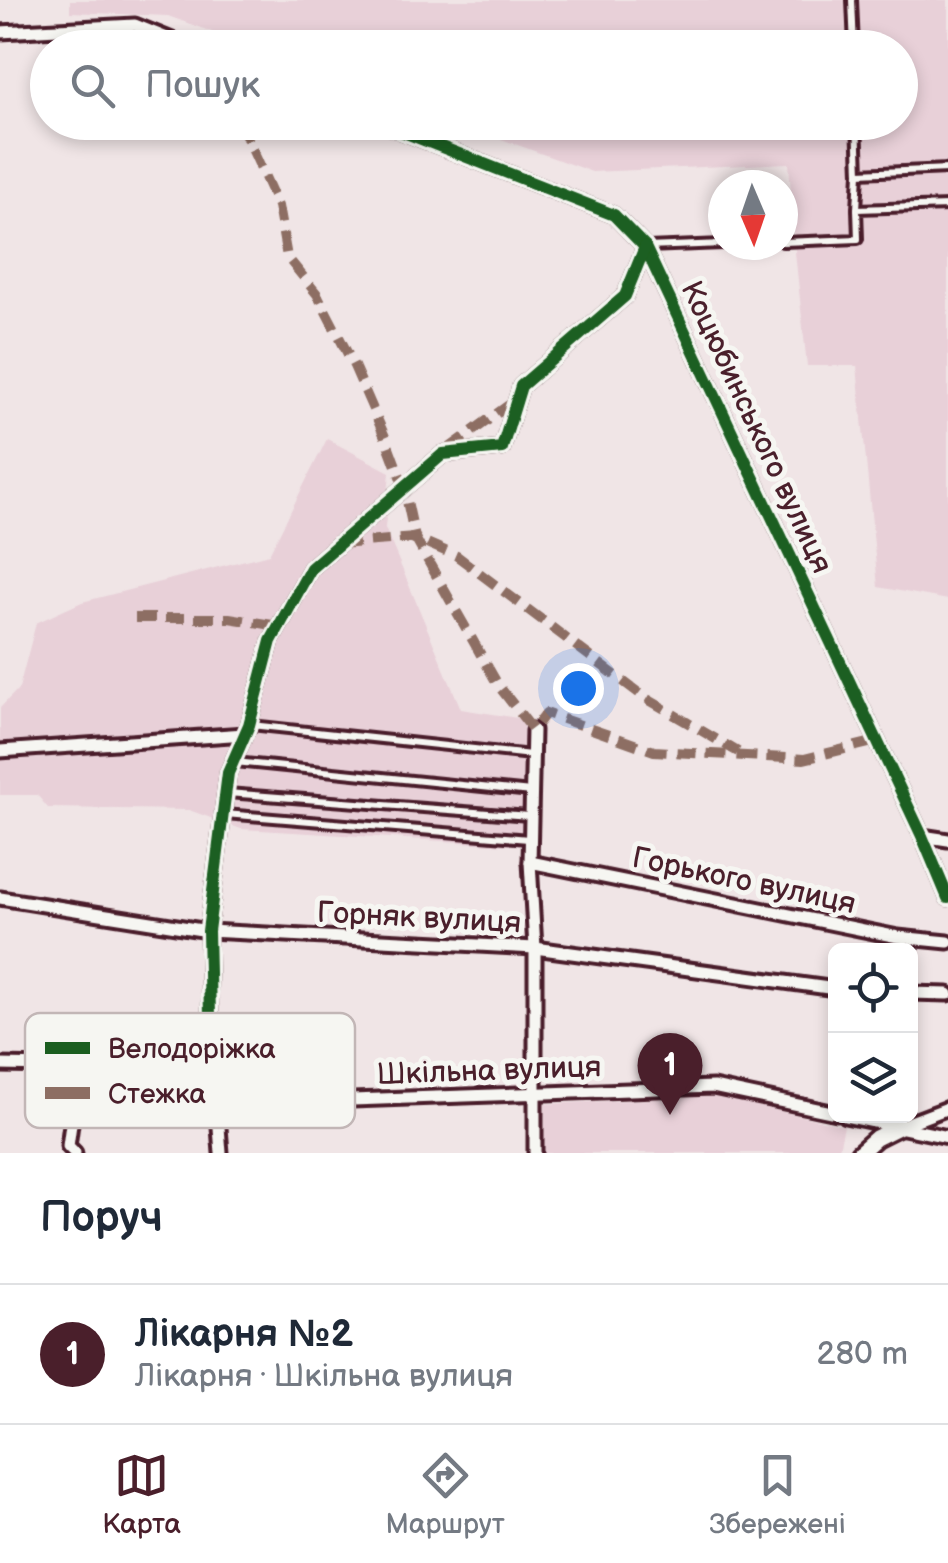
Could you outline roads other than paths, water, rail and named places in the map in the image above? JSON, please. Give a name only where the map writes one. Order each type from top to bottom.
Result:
[{"type":"street","points":[[39,30],[135,25],[147,30]]},
{"type":"street","points":[[0,32],[30,30]]},
{"type":"street","name":"Коцюбинського вулиця","points":[[423,140],[614,216],[646,247],[948,898]]},
{"type":"street","points":[[210,1013],[208,931],[228,773],[247,730],[272,641],[311,568],[442,454],[502,448],[521,386],[625,296],[646,247]]},
{"type":"street","points":[[0,751],[247,730]]},
{"type":"street","points":[[533,730],[530,862],[535,948],[534,1153]]},
{"type":"street","points":[[922,836],[948,840]]},
{"type":"street","name":"Горького вулиця","points":[[530,862],[898,937],[948,942]]},
{"type":"street","name":"Горняк вулиця","points":[[0,898],[208,931],[535,948],[828,988]]},
{"type":"street","points":[[918,993],[948,994]]},
{"type":"street","points":[[0,1065],[25,1065]]},
{"type":"street","name":"Шкільна вулиця","points":[[355,1099],[713,1087],[828,1112]]},
{"type":"street","points":[[859,1153],[876,1138],[948,1108]]},
{"type":"street","points":[[879,1123],[948,1137]]},
{"type":"street","points":[[70,1128],[68,1146],[76,1153]]},
{"type":"street","points":[[219,1128],[221,1153]]},
{"type":"lane","points":[[852,0],[853,30]]},
{"type":"lane","points":[[798,241],[858,239],[858,140]]},
{"type":"lane","points":[[859,172],[948,169]]},
{"type":"lane","points":[[857,209],[948,206]]},
{"type":"lane","points":[[646,247],[708,245]]},
{"type":"lane","points":[[247,730],[533,755]]},
{"type":"lane","points":[[234,762],[532,792]]},
{"type":"lane","points":[[226,793],[530,816]]},
{"type":"lane","points":[[225,814],[530,839]]},
{"type":"place","name":"Лікарня №2","points":[[670,1115]]}]
